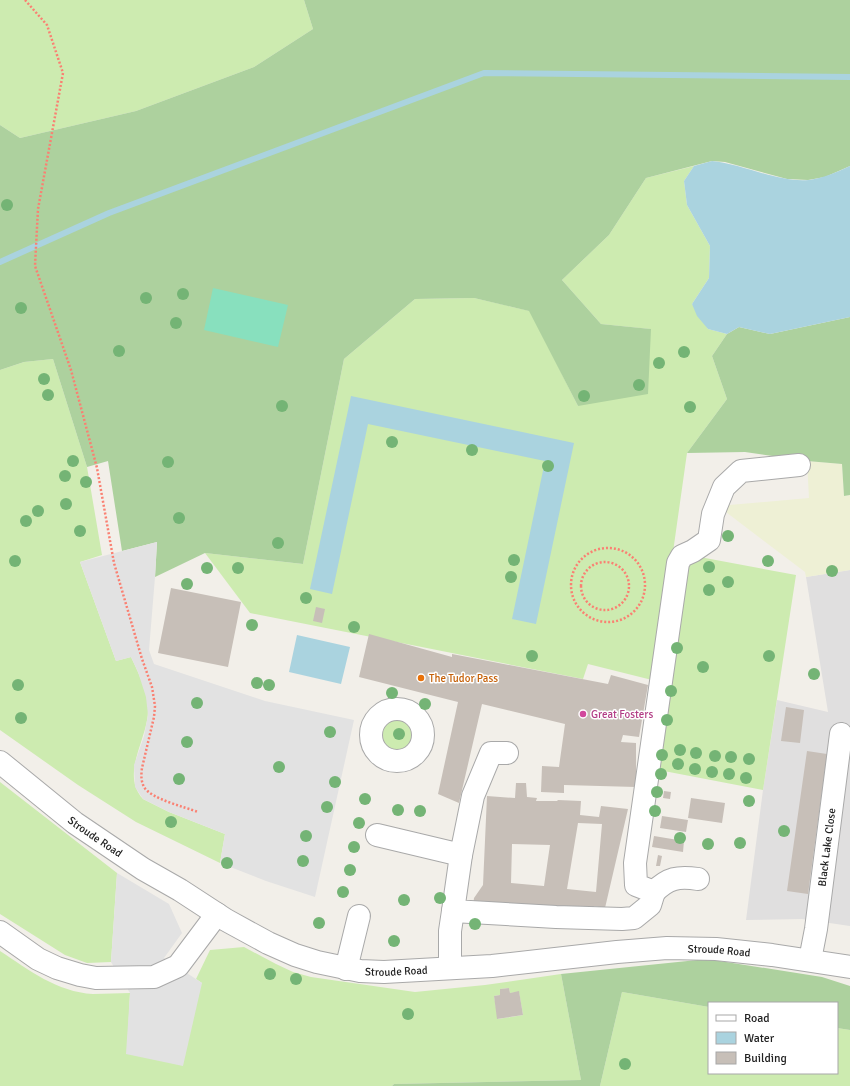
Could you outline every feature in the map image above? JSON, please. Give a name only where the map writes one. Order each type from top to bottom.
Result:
[{"type":"street","points":[[654,892],[636,885],[635,863],[678,564],[682,556],[693,551],[709,540],[713,514],[724,487],[741,471],[799,465]]},
{"type":"street","name":"Black Lake Close","points":[[810,960],[816,929],[841,734]]},
{"type":"street","points":[[450,968],[450,931],[461,855],[473,796],[491,753],[507,753]]},
{"type":"street","name":"Stroude Road","points":[[0,762],[75,823],[143,869],[180,890],[217,914],[268,943],[294,955],[346,969],[384,972],[492,966],[667,948],[716,949],[810,960],[850,967]]},
{"type":"street","points":[[377,835],[461,855]]},
{"type":"street","points":[[453,911],[556,917],[634,918],[650,905],[654,892],[673,878],[686,877],[698,879]]},
{"type":"street","points":[[0,932],[38,959],[57,968],[80,975],[102,978],[154,977],[178,966],[217,914]]},
{"type":"street","points":[[346,969],[359,916]]},
{"type":"path","points":[[25,0],[47,25],[63,73],[38,209],[35,266],[71,370],[96,468],[114,563],[152,688],[155,706],[154,717],[141,777],[145,788],[156,796],[198,812]]},
{"type":"path","points":[[611,547],[620,549],[628,553],[641,566],[644,579],[644,593],[641,602],[630,615],[617,621],[604,622],[595,620],[580,610],[571,594],[571,576],[576,564],[586,554],[602,548],[611,547]]},
{"type":"path","points":[[610,563],[623,570],[627,577],[629,591],[622,604],[615,608],[601,610],[588,602],[584,596],[582,582],[589,569],[596,565],[610,563]]},
{"type":"shaded area","points":[[157,542],[149,650],[154,664],[265,701],[354,720],[315,897],[266,881],[220,863],[225,834],[169,812],[143,799],[135,787],[134,765],[144,736],[148,715],[146,697],[138,672],[131,657],[116,661],[80,562]]},
{"type":"shaded area","points":[[850,570],[850,926],[802,919],[746,920],[763,790],[777,700],[828,712],[806,577]]},
{"type":"shaded area","points":[[117,873],[169,904],[182,933],[164,958],[202,983],[183,1066],[126,1054],[130,993],[111,962]]},
{"type":"green space","points":[[0,0],[304,0],[313,29],[254,67],[136,111],[20,138],[0,125]]},
{"type":"green space","points":[[304,0],[850,0],[850,166],[825,177],[808,180],[787,179],[725,162],[712,161],[646,178],[609,235],[562,280],[601,324],[651,329],[648,394],[578,406],[529,311],[474,298],[415,299],[344,359],[303,564],[205,553],[155,577],[157,542],[122,551],[108,461],[87,467],[53,359],[24,362],[0,370],[0,125],[20,138],[136,111],[254,67],[313,29]]},
{"type":"green space","points":[[694,166],[684,181],[687,205],[710,246],[709,278],[692,304],[708,329],[727,334],[712,356],[727,399],[687,453],[673,552],[796,575],[763,790],[643,767],[656,681],[588,664],[583,679],[250,613],[205,553],[303,564],[344,359],[415,299],[474,298],[530,311],[578,406],[650,329],[601,324],[562,280],[609,235],[646,178]]},
{"type":"green space","points":[[213,288],[288,305],[278,347],[204,330]]},
{"type":"green space","points":[[850,317],[850,495],[844,496],[842,464],[807,461],[745,452],[687,453],[727,399],[712,356],[727,334],[739,327],[770,334]]},
{"type":"green space","points":[[53,359],[87,467],[102,555],[80,562],[116,661],[131,657],[146,694],[148,707],[147,718],[135,766],[134,778],[136,789],[143,799],[169,812],[225,834],[220,863],[136,822],[78,785],[0,730],[0,370],[24,362]]},
{"type":"green space","points":[[807,461],[842,464],[844,496],[850,495],[850,570],[806,577],[805,572],[718,506],[809,498]]},
{"type":"green space","points":[[395,716],[406,717],[412,722],[414,729],[413,738],[410,745],[404,751],[397,754],[389,751],[385,747],[381,737],[386,722]]},
{"type":"green space","points":[[0,782],[117,873],[111,962],[87,963],[65,955],[0,914]]},
{"type":"green space","points":[[244,947],[293,972],[311,977],[415,992],[485,985],[561,974],[581,1080],[394,1084],[392,1086],[0,1086],[0,951],[44,979],[67,989],[93,994],[130,993],[127,1054],[202,983],[196,979],[210,950]],"holes":[[[509,988],[510,993],[519,992],[523,1015],[498,1019],[494,996],[500,995],[500,989]]]},
{"type":"green space","points":[[707,959],[822,977],[850,986],[850,1030],[838,1028],[838,1002],[708,1002],[708,1007],[622,992],[600,1086],[392,1086],[394,1084],[581,1080],[561,974]]},
{"type":"green space","points":[[622,992],[708,1007],[708,1074],[838,1074],[838,1028],[850,1030],[850,1086],[600,1086]]},
{"type":"water","points":[[712,161],[786,179],[797,180],[820,178],[850,166],[850,317],[770,334],[739,327],[727,334],[708,329],[697,316],[692,304],[709,278],[710,246],[687,205],[684,181],[694,166]]},
{"type":"water","points":[[351,396],[574,443],[536,624],[512,619],[545,461],[368,424],[332,594],[310,589]]},
{"type":"water","points":[[297,635],[350,647],[341,684],[289,672]]},
{"type":"building","points":[[171,588],[241,602],[228,667],[158,653]]},
{"type":"building","points":[[316,607],[325,609],[322,623],[313,621]]},
{"type":"building","name":"Great Fosters","points":[[369,634],[452,657],[452,654],[608,684],[611,675],[648,685],[639,737],[623,735],[621,742],[636,743],[636,787],[564,785],[564,793],[541,792],[542,766],[559,767],[565,724],[482,704],[459,803],[438,794],[458,702],[359,677]]},
{"type":"building","points":[[786,707],[804,710],[800,743],[781,741]]},
{"type":"building","points":[[807,751],[827,754],[808,894],[787,891]]},
{"type":"building","points":[[516,783],[526,783],[527,797],[537,798],[536,801],[581,801],[580,815],[599,817],[601,806],[628,809],[605,908],[594,906],[593,912],[473,906],[474,898],[483,885],[487,796],[515,798]],"holes":[[[578,823],[602,824],[596,892],[567,889]],[[512,844],[550,845],[544,886],[511,883]]]},
{"type":"building","points":[[664,791],[671,792],[670,799],[663,798]]},
{"type":"building","points":[[691,798],[725,803],[722,823],[688,818]]},
{"type":"building","points":[[662,816],[688,820],[686,832],[660,828]]},
{"type":"building","points":[[654,836],[684,841],[683,852],[652,847]]},
{"type":"building","points":[[658,855],[662,856],[660,866],[656,866]]},
{"type":"building","points":[[509,988],[510,993],[519,991],[523,1015],[497,1019],[494,996],[500,995],[500,989]]},
{"type":"waterway","points":[[0,262],[109,213],[484,73],[850,77]]},
{"type":"place","name":"The Tudor Pass","points":[[421,678]]},
{"type":"place","name":"Great Fosters","points":[[583,714]]}]
